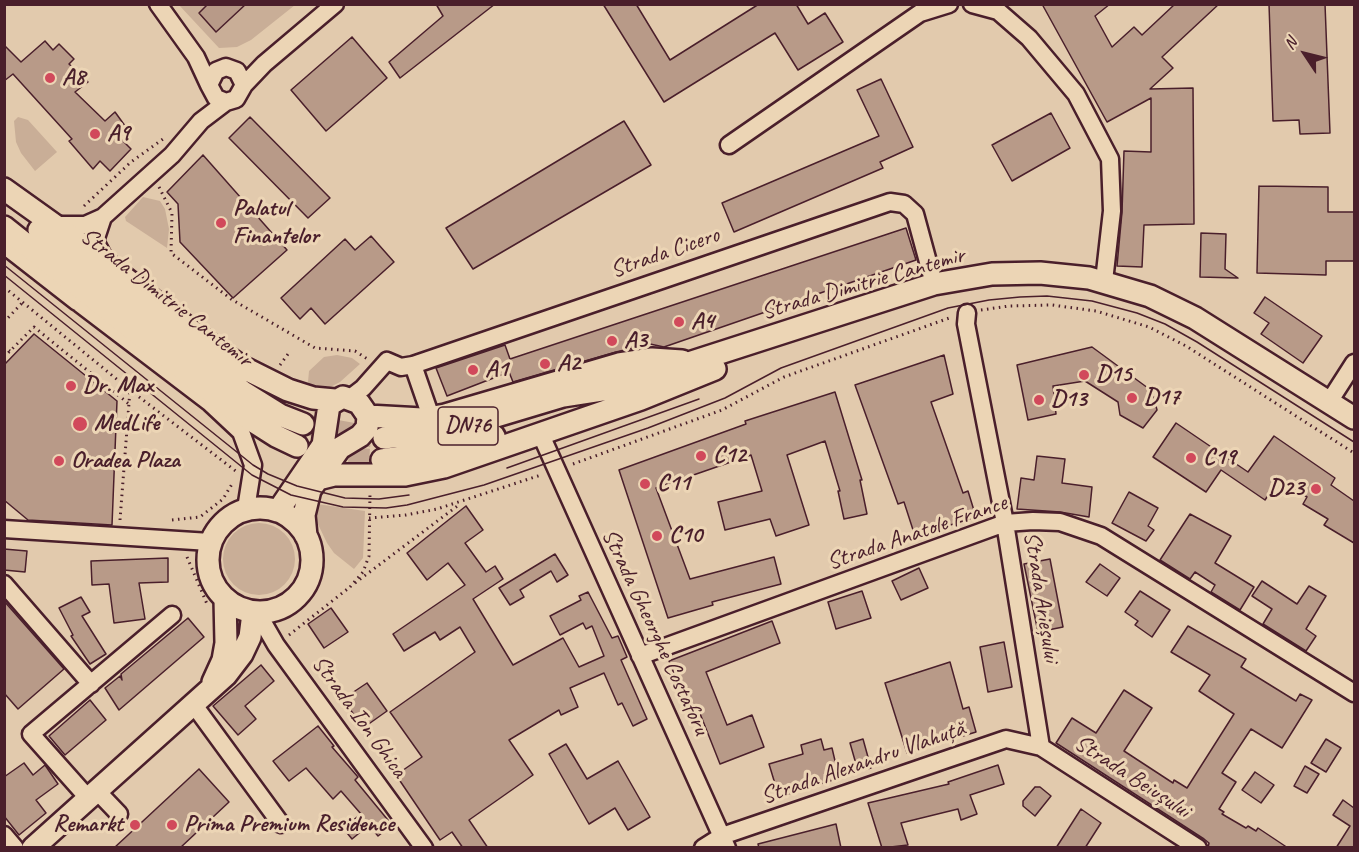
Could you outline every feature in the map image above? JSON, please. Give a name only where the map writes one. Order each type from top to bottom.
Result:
[{"type":"main road","points":[[4,189],[107,263],[193,332],[240,366],[288,390],[313,398],[431,417],[458,413],[619,364],[652,359],[698,362]]},
{"type":"main road","name":"Strada Dimitrie Cantemir","points":[[4,201],[243,393],[280,415],[303,424]]},
{"type":"main road","name":"Strada Dimitrie Cantemir","points":[[4,227],[241,414],[297,446]]},
{"type":"main road","name":"Strada Dimitrie Cantemir","points":[[384,438],[453,429],[550,400],[608,389],[698,362],[934,284],[992,274],[1058,274],[1104,281],[1150,296],[1195,318],[1354,418]]},
{"type":"main road","points":[[318,479],[334,475],[384,477],[423,472],[541,435],[706,373],[759,341]]},
{"type":"main road","name":"Strada Dimitrie Cantemir","points":[[382,460],[438,451],[478,441],[558,414],[608,389]]},
{"type":"main road","points":[[217,604],[255,613],[282,607],[302,591],[312,567],[311,552],[306,536],[306,499],[340,448],[364,433],[354,405]]},
{"type":"main road","points":[[278,511],[323,445],[326,436],[327,408],[354,405]]},
{"type":"main road","points":[[199,701],[215,677],[225,652],[227,627],[217,604],[208,568],[210,542],[224,521],[246,509],[264,508],[278,511],[291,519],[306,536]]},
{"type":"main road","points":[[33,848],[199,701],[242,654],[250,638],[255,613]]},
{"type":"street","points":[[158,4],[185,39],[204,71],[216,98],[226,102]]},
{"type":"street","points":[[54,225],[85,225],[104,217],[172,155],[190,133],[226,102],[236,99],[244,85],[282,48],[335,4]]},
{"type":"street","points":[[729,145],[920,13],[949,4]]},
{"type":"street","points":[[972,4],[998,11],[1029,38],[1076,94],[1110,159],[1112,211],[1104,281]]},
{"type":"street","points":[[185,39],[241,75],[244,85]]},
{"type":"street","points":[[190,133],[210,88],[212,75],[282,48]]},
{"type":"street","name":"Strada Cicero","points":[[413,365],[890,202],[904,204],[915,214],[934,284]]},
{"type":"street","points":[[104,217],[95,241],[107,263]]},
{"type":"street","points":[[4,245],[210,404],[241,432],[253,465],[246,509]]},
{"type":"street","points":[[70,280],[80,304]]},
{"type":"street","name":"Strada Arieșului","points":[[967,313],[966,324],[1005,523],[1041,747]]},
{"type":"street","points":[[1329,402],[1354,363]]},
{"type":"street","points":[[354,405],[382,368],[413,365],[431,417]]},
{"type":"street","name":"Strada Gheorghe Costaforu","points":[[541,435],[724,842]]},
{"type":"street","name":"Strada Anatole France","points":[[640,656],[1005,523],[1060,522],[1101,536],[1354,693]]},
{"type":"street","points":[[4,530],[210,542]]},
{"type":"street","points":[[4,584],[91,684]]},
{"type":"street","name":"Strada Ion Ghica","points":[[255,613],[424,848]]},
{"type":"street","points":[[119,814],[93,795],[31,734],[172,615]]},
{"type":"street","points":[[199,701],[281,824]]},
{"type":"street","name":"Strada Alexandru Vlahuță","points":[[703,848],[1006,739],[1041,747]]},
{"type":"street","name":"Strada Beiușului","points":[[1041,747],[1198,848]]},
{"type":"street","points":[[4,835],[15,848]]},
{"type":"path","points":[[75,210],[90,202],[131,162],[164,137]]},
{"type":"path","points":[[165,180],[159,187],[172,213],[171,253],[231,299],[315,348],[355,351],[382,368]]},
{"type":"path","points":[[4,287],[130,390],[235,471],[232,488],[213,507],[200,517],[172,520]]},
{"type":"path","points":[[4,322],[23,302]]},
{"type":"path","points":[[350,587],[363,572],[369,556],[369,518],[406,515],[461,502],[722,410],[783,377],[967,313],[1003,306],[1052,306],[1096,311],[1149,327],[1186,346],[1354,453]]},
{"type":"path","points":[[4,357],[34,327],[129,404]]},
{"type":"path","points":[[4,347],[10,351]]},
{"type":"path","points":[[119,537],[130,390]]},
{"type":"path","points":[[276,645],[461,502]]},
{"type":"path","points":[[186,553],[217,604]]},
{"type":"shaded area","points":[[179,5],[295,5],[251,40],[237,47],[219,48]]},
{"type":"shaded area","points":[[18,117],[28,120],[57,152],[35,171],[21,153],[16,142],[14,121]]},
{"type":"shaded area","points":[[143,197],[160,201],[165,209],[169,229],[167,248],[126,221],[125,217]]},
{"type":"shaded area","points":[[337,355],[352,358],[360,364],[340,382],[321,392],[311,386],[308,382],[309,371],[324,357]]},
{"type":"shaded area","points":[[317,504],[365,511],[363,558],[354,569],[334,553],[327,543],[316,520]]},
{"type":"shaded area","points":[[259,523],[279,529],[289,539],[295,559],[289,579],[279,589],[259,595],[239,589],[229,579],[223,559],[229,539],[239,529]]},
{"type":"building","points":[[208,4],[246,4],[216,32],[199,13]]},
{"type":"building","points":[[436,4],[495,4],[400,78],[389,62],[443,16]]},
{"type":"building","points":[[603,4],[636,4],[670,60],[759,4],[796,4],[808,24],[825,13],[843,42],[798,70],[775,33],[664,102]]},
{"type":"building","points":[[1042,4],[1110,4],[1095,16],[1112,47],[1134,27],[1142,35],[1175,4],[1219,4],[1162,57],[1173,68],[1150,89],[1193,88],[1194,224],[1144,225],[1142,267],[1117,266],[1124,151],[1151,152],[1151,98],[1107,122]]},
{"type":"building","points":[[1269,4],[1325,4],[1330,133],[1300,134],[1299,120],[1273,121]]},
{"type":"building","points":[[352,37],[387,78],[326,131],[291,90]]},
{"type":"building","points":[[45,41],[53,50],[59,44],[74,59],[69,64],[88,82],[75,92],[105,121],[115,112],[128,130],[119,137],[131,149],[110,171],[100,161],[93,169],[69,141],[72,139],[13,74],[4,81],[4,45],[21,62]]},
{"type":"building","points":[[881,79],[913,147],[880,162],[883,168],[734,232],[722,203],[879,136],[857,90]]},
{"type":"building","points":[[1051,113],[1070,148],[1012,181],[992,145]]},
{"type":"building","points":[[250,117],[330,198],[308,218],[229,138]]},
{"type":"building","points":[[624,121],[651,165],[473,269],[446,228]]},
{"type":"building","name":"Palatul Finantelor","points":[[203,155],[287,250],[233,298],[180,242],[178,204],[167,192]]},
{"type":"building","points":[[1259,186],[1328,187],[1328,212],[1354,212],[1354,261],[1326,261],[1326,275],[1257,273]]},
{"type":"building","points":[[906,228],[916,260],[664,347],[650,344],[513,382],[509,372],[447,396],[436,368],[505,345],[510,359]]},
{"type":"building","points":[[1201,233],[1226,234],[1225,269],[1238,278],[1200,277]]},
{"type":"building","points":[[371,236],[394,262],[325,324],[311,308],[300,319],[281,298],[345,239],[355,250]]},
{"type":"building","points":[[1265,297],[1322,336],[1303,363],[1261,334],[1269,323],[1254,313]]},
{"type":"building","name":"Oradea Plaza","points":[[34,334],[117,401],[112,525],[28,520],[4,500],[4,365]]},
{"type":"building","points":[[1092,347],[1152,391],[1157,410],[1143,428],[1120,415],[1118,402],[1085,381],[1053,386],[1056,414],[1028,420],[1017,365]]},
{"type":"building","points":[[944,355],[953,394],[931,402],[963,493],[968,491],[976,517],[915,536],[904,502],[898,504],[855,385]]},
{"type":"building","points":[[835,392],[862,480],[860,480],[867,514],[844,519],[838,491],[840,491],[825,441],[787,455],[809,525],[776,536],[770,519],[725,530],[718,502],[762,491],[751,455],[656,488],[690,579],[774,557],[781,584],[712,602],[713,605],[668,618],[619,470],[746,424],[745,421]]},
{"type":"building","points":[[1176,423],[1248,472],[1274,436],[1335,478],[1331,485],[1354,501],[1354,543],[1324,525],[1328,519],[1303,504],[1307,497],[1279,479],[1265,500],[1221,470],[1206,492],[1153,457]]},
{"type":"building","points":[[1037,456],[1065,459],[1062,483],[1092,487],[1089,517],[1017,509],[1021,478],[1034,480]]},
{"type":"building","points":[[1129,492],[1158,508],[1148,526],[1154,530],[1146,541],[1112,523]]},
{"type":"building","points":[[466,506],[483,530],[465,543],[486,572],[495,566],[503,579],[473,599],[513,665],[563,638],[579,667],[604,656],[592,626],[586,629],[583,623],[560,635],[550,616],[581,600],[579,596],[588,592],[612,638],[618,636],[627,657],[621,660],[647,719],[633,726],[622,703],[618,705],[604,673],[570,688],[578,707],[561,715],[559,710],[509,740],[533,775],[469,820],[488,848],[463,848],[452,832],[440,840],[396,775],[422,757],[390,712],[475,652],[460,627],[440,640],[435,632],[404,651],[393,634],[465,585],[448,563],[427,580],[407,553]]},
{"type":"building","points":[[1190,514],[1231,536],[1215,563],[1254,587],[1240,610],[1211,592],[1215,585],[1195,572],[1190,579],[1160,560]]},
{"type":"building","points":[[4,549],[27,551],[25,572],[4,570]]},
{"type":"building","points":[[555,554],[568,575],[557,582],[551,571],[520,590],[524,597],[510,605],[499,588]]},
{"type":"building","points":[[168,558],[168,582],[139,583],[145,619],[114,623],[109,584],[92,585],[91,561]]},
{"type":"building","points":[[1050,559],[1063,627],[1038,632],[1024,564]]},
{"type":"building","points":[[1100,564],[1120,578],[1107,596],[1086,582]]},
{"type":"building","points":[[919,568],[928,588],[901,600],[892,581]]},
{"type":"building","points":[[1262,581],[1297,604],[1309,586],[1326,596],[1306,629],[1316,636],[1306,651],[1263,624],[1272,609],[1252,596]]},
{"type":"building","points":[[862,591],[871,618],[836,629],[828,602]]},
{"type":"building","points":[[1140,591],[1170,610],[1152,637],[1135,625],[1138,621],[1125,612]]},
{"type":"building","points":[[81,597],[90,612],[82,616],[106,654],[90,664],[71,636],[73,635],[59,608]]},
{"type":"building","points":[[4,601],[64,669],[18,709],[4,693]]},
{"type":"building","points":[[331,608],[348,632],[324,648],[308,624]]},
{"type":"building","points":[[188,618],[204,637],[119,710],[105,688],[120,676],[122,680],[121,674]]},
{"type":"building","points":[[772,621],[780,643],[706,672],[727,725],[752,715],[764,747],[720,764],[699,711],[690,714],[669,661]]},
{"type":"building","points":[[1188,626],[1246,659],[1241,667],[1296,701],[1300,694],[1312,700],[1282,748],[1251,729],[1222,773],[1236,782],[1219,809],[1224,812],[1222,814],[1246,828],[1248,826],[1256,831],[1258,828],[1288,848],[1208,848],[1209,843],[1204,839],[1056,743],[1072,718],[1096,733],[1124,690],[1152,708],[1124,751],[1173,783],[1174,780],[1187,788],[1234,714],[1199,691],[1210,675],[1171,652]]},
{"type":"building","points":[[1004,642],[1012,687],[988,692],[980,647]]},
{"type":"building","points":[[950,662],[963,709],[969,707],[976,732],[907,753],[885,683]]},
{"type":"building","points":[[261,665],[274,681],[245,706],[256,719],[238,735],[213,706]]},
{"type":"building","points":[[367,683],[387,711],[363,728],[343,699]]},
{"type":"building","points":[[90,700],[106,720],[65,755],[49,736]]},
{"type":"building","points":[[318,726],[334,746],[332,747],[358,777],[355,780],[392,825],[378,836],[369,825],[352,839],[343,828],[361,814],[341,791],[333,799],[306,768],[289,781],[273,761]]},
{"type":"building","points":[[821,739],[824,750],[832,748],[839,778],[779,797],[769,764],[803,754],[801,745]]},
{"type":"building","points":[[863,739],[871,768],[858,771],[850,743]]},
{"type":"building","points":[[1326,739],[1341,748],[1326,772],[1311,763]]},
{"type":"building","points":[[566,744],[587,779],[618,761],[650,817],[628,830],[615,808],[589,824],[549,754]]},
{"type":"building","points":[[24,763],[33,775],[45,765],[58,784],[36,800],[46,813],[19,835],[4,816],[4,777]]},
{"type":"building","points":[[998,765],[1004,784],[970,795],[977,814],[961,820],[958,809],[901,823],[908,845],[882,848],[868,803],[949,784],[948,782]]},
{"type":"building","points":[[1305,766],[1319,774],[1307,793],[1294,786]]},
{"type":"building","name":"Prima Premium Residence","points":[[199,769],[229,802],[180,848],[114,848]]},
{"type":"building","points":[[1255,772],[1274,785],[1261,803],[1242,790]]},
{"type":"building","points":[[1035,787],[1040,787],[1051,796],[1035,816],[1023,806],[1023,801]]},
{"type":"building","points":[[1343,800],[1354,808],[1354,848],[1336,848],[1350,826],[1333,815]]},
{"type":"building","points":[[1081,809],[1101,823],[1085,848],[1056,848]]},
{"type":"building","points":[[836,824],[841,848],[759,848],[758,844]]},
{"type":"tunnel","points":[[303,424],[372,437]]},
{"type":"tunnel","points":[[318,452],[347,458],[382,460]]},
{"type":"tram line","points":[[4,265],[253,465],[268,474],[297,486],[345,498],[379,499],[409,495]]},
{"type":"tram line","points":[[4,275],[252,475],[291,495],[343,507],[386,508],[407,505],[484,485],[648,428],[725,398],[781,368],[948,308],[1020,297],[1047,296],[1092,301],[1137,313],[1165,324],[1354,442]]},
{"type":"tram line","points":[[507,468],[699,399]]},
{"type":"place","name":"A8","points":[[50,78]]},
{"type":"place","name":"A9","points":[[95,134]]},
{"type":"place","name":"Palatul Finantelor","points":[[221,223]]},
{"type":"place","name":"A4","points":[[679,322]]},
{"type":"place","name":"A3","points":[[612,341]]},
{"type":"place","name":"A2","points":[[545,364]]},
{"type":"place","name":"A1","points":[[473,370]]},
{"type":"place","name":"D15","points":[[1084,375]]},
{"type":"place","name":"Dr. Max","points":[[71,386]]},
{"type":"place","name":"D17","points":[[1132,398]]},
{"type":"place","name":"D13","points":[[1039,400]]},
{"type":"place","name":"MedLife","points":[[80,424]]},
{"type":"place","name":"C12","points":[[701,456]]},
{"type":"place","name":"C19","points":[[1191,458]]},
{"type":"place","name":"Oradea Plaza","points":[[59,461]]},
{"type":"place","name":"C11","points":[[645,484]]},
{"type":"place","name":"D23","points":[[1316,489]]},
{"type":"place","name":"C10","points":[[657,536]]},
{"type":"place","name":"Remarkt","points":[[135,825]]},
{"type":"place","name":"Prima Premium Residence","points":[[172,825]]}]
